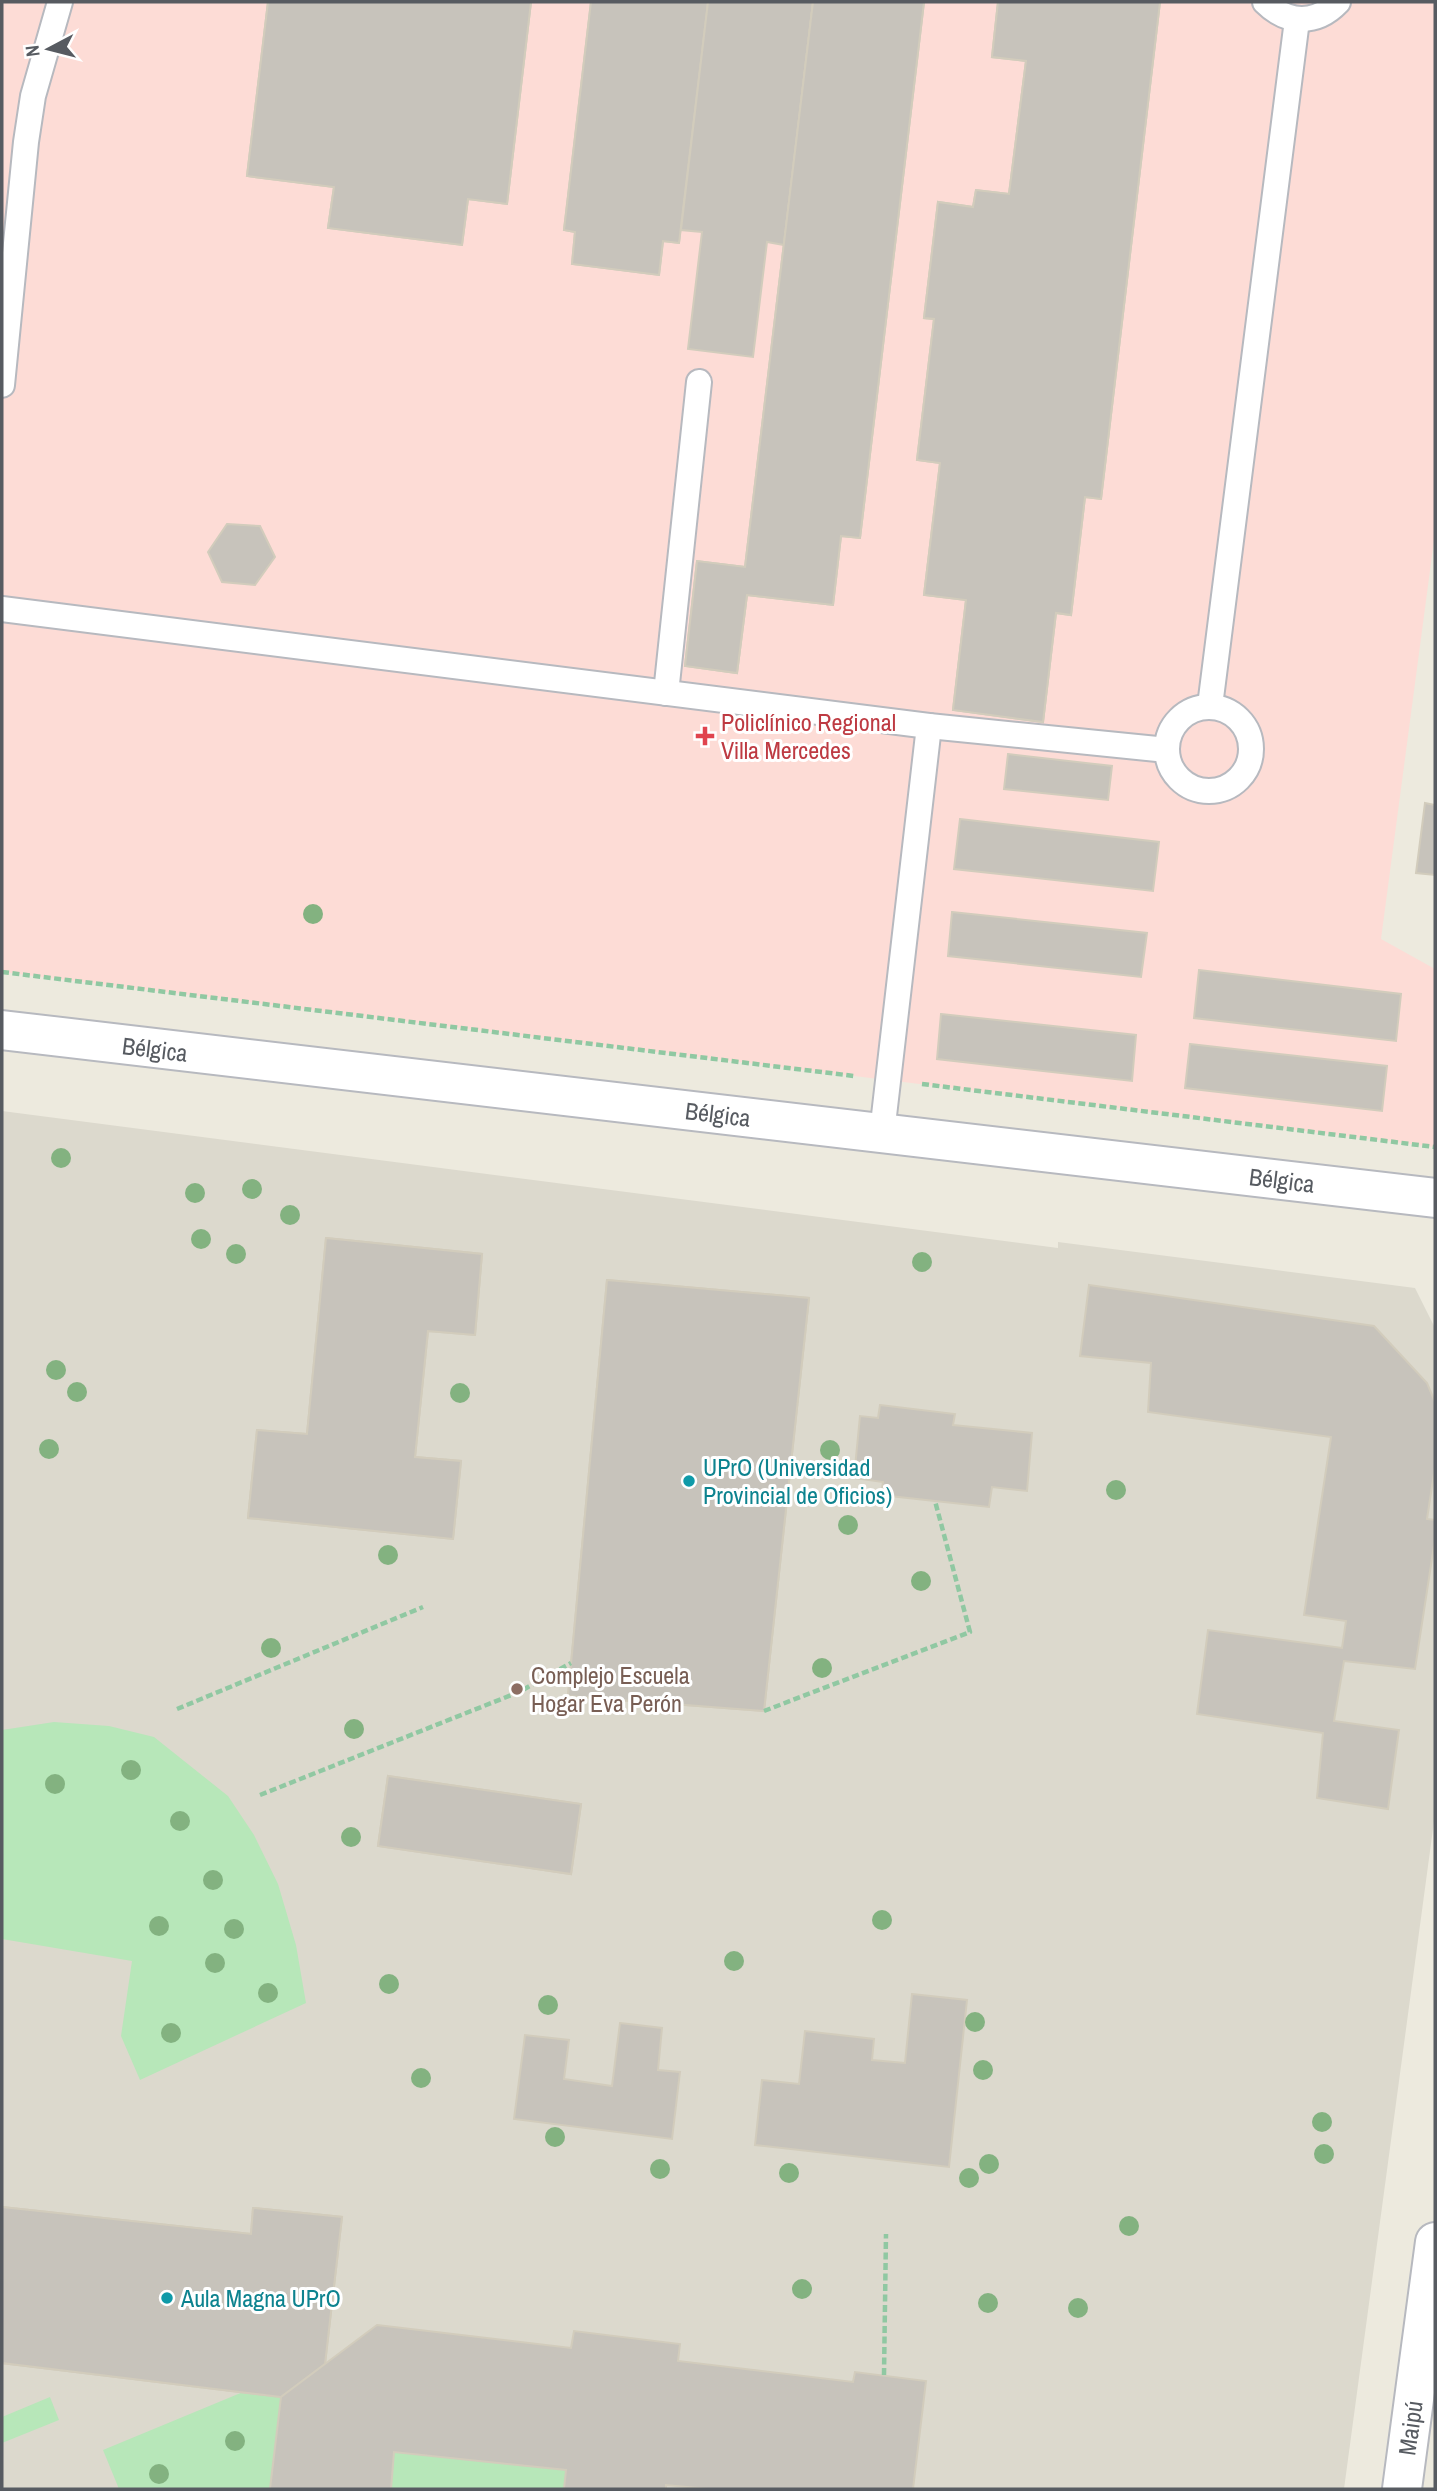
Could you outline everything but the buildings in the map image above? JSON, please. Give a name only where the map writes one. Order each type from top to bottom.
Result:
[{"type":"street","name":"Bélgica","points":[[2,1030],[1435,1198]]},
{"type":"street","name":"Maipú","points":[[1402,2489],[1435,2242]]},
{"type":"lane","points":[[2,385],[26,142],[33,96],[60,2]]},
{"type":"lane","points":[[1265,2],[1276,12],[1297,20],[1314,18],[1329,11],[1338,2]]},
{"type":"lane","points":[[1210,706],[1297,20]]},
{"type":"lane","points":[[666,693],[699,382]]},
{"type":"lane","points":[[2,609],[929,726],[1167,750]]},
{"type":"lane","points":[[1210,706],[1237,715],[1251,739],[1252,753],[1248,767],[1240,779],[1228,787],[1214,791],[1188,785],[1177,776],[1170,764],[1167,750],[1169,736],[1184,714],[1210,706]]},
{"type":"lane","points":[[882,1133],[929,726]]},
{"type":"path","points":[[2,972],[1435,1147]]},
{"type":"path","points":[[764,1711],[970,1632],[935,1501]]},
{"type":"path","points":[[177,1709],[423,1607]]},
{"type":"path","points":[[261,1795],[519,1692],[571,1663]]},
{"type":"path","points":[[884,2375],[886,2234]]},
{"type":"shaded area","name":"Policlínico Regional Villa Mercedes","points":[[2,2],[1435,2],[1435,533],[1381,939],[1435,969],[1435,1147],[2,972]]},
{"type":"shaded area","name":"Complejo Escuela Hogar Eva Perón","points":[[2,1111],[1058,1248],[1058,1242],[1415,1288],[1435,1328],[1435,1814],[1344,2489],[2,2489]]},
{"type":"green space","points":[[54,1722],[109,1726],[154,1737],[228,1796],[254,1835],[278,1884],[296,1945],[306,2003],[140,2080],[121,2036],[132,1961],[2,1939],[2,1730]]},
{"type":"green space","points":[[243,2392],[281,2397],[270,2489],[119,2489],[103,2450]]},
{"type":"green space","points":[[50,2397],[59,2420],[2,2443],[2,2417]]},
{"type":"green space","points":[[394,2452],[566,2470],[564,2489],[391,2489]]},
{"type":"place","name":"Policlínico Regional Villa Mercedes","points":[[705,736]]},
{"type":"place","name":"UPrO (Universidad Provincial de Oficios)","points":[[689,1481]]},
{"type":"place","name":"Complejo Escuela Hogar Eva Perón","points":[[517,1689]]},
{"type":"place","name":"Aula Magna UPrO","points":[[167,2298]]}]
